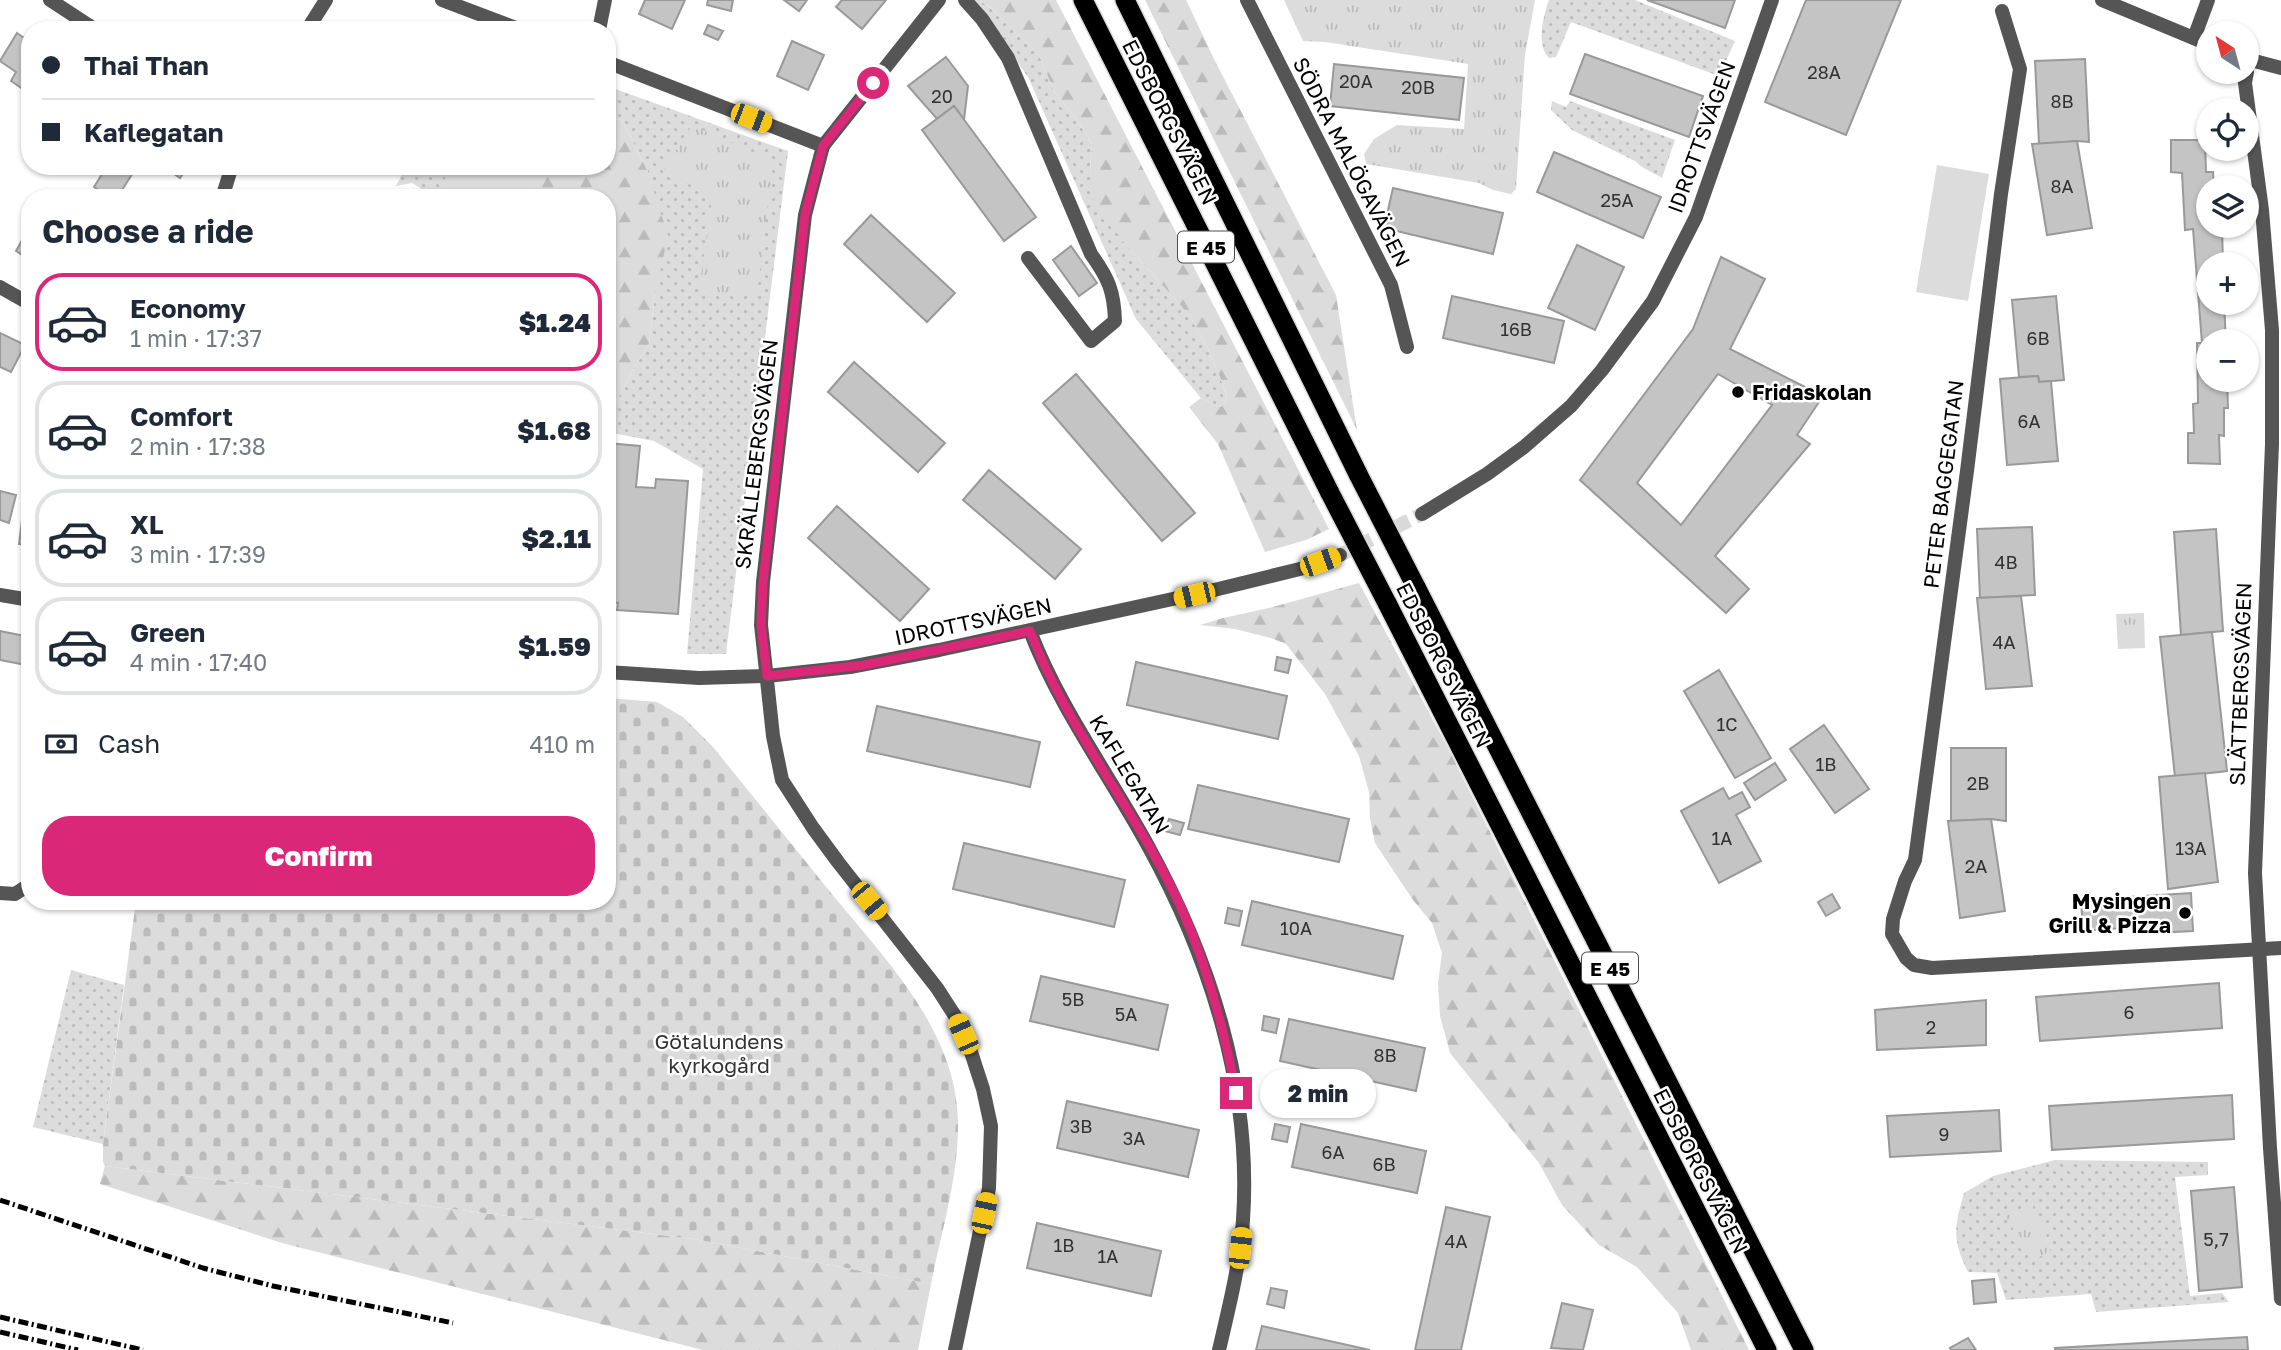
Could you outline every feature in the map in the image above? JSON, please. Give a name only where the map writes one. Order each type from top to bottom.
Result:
[{"type":"highway","name":"EDSBORGSVÄGEN","points":[[1083,0],[1330,493],[1767,1350]]},
{"type":"highway","name":"EDSBORGSVÄGEN","points":[[1125,0],[1359,476],[1804,1350]]},
{"type":"street","points":[[50,0],[82,21]]},
{"type":"street","points":[[313,21],[326,0]]},
{"type":"street","points":[[442,0],[497,21]]},
{"type":"street","points":[[601,21],[605,0]]},
{"type":"street","name":"SKRÄLLEBERGSVÄGEN","points":[[939,0],[823,146],[805,215],[763,582],[761,625],[772,736],[782,780],[838,862],[937,988],[957,1019],[984,1089],[991,1126],[989,1188],[955,1350]]},
{"type":"street","points":[[965,0],[982,19],[1008,58],[1091,254],[1109,279],[1115,321],[1091,341],[1028,258]]},
{"type":"street","name":"SÖDRA MALÖGAVÄGEN","points":[[1247,0],[1391,285],[1407,346]]},
{"type":"street","name":"IDROTTSVÄGEN","points":[[1422,514],[1506,461],[1571,405],[1602,370],[1653,302],[1696,217],[1772,0]]},
{"type":"street","points":[[2102,0],[2194,38],[2208,0]]},
{"type":"street","name":"PETER BAGGEGATAN","points":[[2002,11],[2020,69],[2001,194],[1914,860],[1892,919],[1892,934],[1906,958],[1914,965],[1932,968],[2260,949]]},
{"type":"street","points":[[616,66],[823,146]]},
{"type":"street","points":[[2259,66],[2281,68]]},
{"type":"street","name":"SLÄTTBERGSVÄGEN","points":[[2245,84],[2262,210],[2272,330],[2272,444],[2255,873],[2281,1299]]},
{"type":"street","points":[[0,287],[21,299]]},
{"type":"street","name":"IDROTTSVÄGEN","points":[[616,673],[699,678],[767,676],[850,667],[1214,590],[1300,569],[1340,555]]},
{"type":"street","points":[[0,595],[21,598]]},
{"type":"street","name":"KAFLEGATAN","points":[[1030,631],[1058,694],[1130,814],[1180,905],[1205,967],[1229,1053],[1242,1136],[1243,1218],[1236,1281],[1219,1350]]},
{"type":"street","points":[[0,893],[15,894],[21,890]]},
{"type":"street","points":[[2260,949],[2281,948]]},
{"type":"green space","points":[[967,0],[979,0],[991,8],[1039,55],[1055,93],[1092,144],[1090,172],[1122,240],[1190,316],[1208,349],[1227,398],[1221,407],[1201,398],[1136,319],[1028,77],[987,19]]},
{"type":"green space","points":[[979,0],[1056,0],[1329,529],[1306,540],[1265,552],[1218,444],[1189,407],[1201,398],[1221,407],[1227,398],[1208,349],[1190,316],[1122,240],[1095,202],[1090,172],[1092,144],[1055,93],[1039,55],[991,8]]},
{"type":"green space","points":[[1145,0],[1186,0],[1336,295],[1357,430]]},
{"type":"green space","points":[[1284,0],[1535,0],[1525,55],[1516,189],[1511,194],[1479,183],[1366,164],[1364,154],[1374,139],[1397,125],[1464,129],[1468,64],[1303,41]]},
{"type":"green space","points":[[1549,0],[1635,0],[1735,41],[1719,76],[1571,22],[1556,57],[1549,58],[1542,38]]},
{"type":"green space","points":[[616,89],[788,151],[726,654],[687,654],[703,469],[654,441],[616,434],[616,402],[649,344],[655,294],[648,172],[622,120],[616,119]]},
{"type":"green space","points":[[1552,101],[1566,107],[1570,101],[1675,140],[1662,178],[1635,161],[1572,130],[1551,110]]},
{"type":"green space","points":[[616,119],[622,120],[648,172],[668,236],[655,294],[649,344],[616,402],[616,189],[532,189],[541,175],[616,175]]},
{"type":"green space","points":[[692,125],[773,161],[757,295],[699,291],[712,198],[664,169]]},
{"type":"green space","points":[[1937,165],[1989,174],[1968,301],[1916,292]]},
{"type":"green space","points":[[402,175],[542,175],[533,189],[422,189],[412,183],[396,186]]},
{"type":"green space","points":[[447,175],[541,175],[532,189],[439,189]]},
{"type":"green space","points":[[1359,583],[1446,744],[1749,1350],[1691,1350],[1678,1313],[1637,1267],[1599,1245],[1562,1205],[1539,1163],[1450,1053],[1440,1016],[1438,983],[1442,953],[1432,923],[1413,900],[1375,843],[1370,819],[1369,792],[1359,756],[1325,694],[1286,644],[1235,629],[1200,625]]},
{"type":"green space","points":[[2144,613],[2145,648],[2118,649],[2116,614]]},
{"type":"green space","name":"Götalundens kyrkogård","points":[[616,699],[657,702],[683,717],[713,747],[892,967],[930,1024],[944,1055],[954,1087],[958,1121],[953,1182],[931,1284],[694,1239],[105,1166],[103,1144],[135,910],[616,910]]},
{"type":"green space","points":[[71,970],[124,985],[103,1144],[33,1127]]},
{"type":"green space","points":[[2055,1160],[2208,1162],[2208,1175],[2175,1177],[2190,1296],[2222,1293],[2229,1302],[2096,1312],[2091,1294],[2006,1300],[1997,1273],[1968,1272],[1959,1251],[1956,1233],[1964,1193],[1993,1176]]},
{"type":"green space","points":[[105,1166],[694,1239],[931,1284],[918,1350],[703,1350],[282,1243],[100,1184]]},
{"type":"green space","points":[[2032,1205],[2053,1249],[2031,1262],[2006,1216]]},
{"type":"building","points":[[645,0],[685,0],[672,29],[639,14]]},
{"type":"building","points":[[708,0],[733,0],[731,11],[707,5]]},
{"type":"building","points":[[784,0],[807,0],[799,11]]},
{"type":"building","points":[[842,0],[886,0],[862,29],[836,7]]},
{"type":"building","points":[[1647,0],[1735,0],[1725,28]]},
{"type":"building","points":[[1806,0],[1901,0],[1846,135],[1765,102]]},
{"type":"building","points":[[708,25],[723,31],[718,40],[704,34]]},
{"type":"building","points":[[17,33],[21,36],[21,88],[11,81],[16,72],[0,61]]},
{"type":"building","points":[[792,41],[824,55],[808,90],[777,76]]},
{"type":"building","points":[[1585,54],[1703,96],[1689,137],[1570,94]]},
{"type":"building","points":[[946,57],[968,86],[964,120],[954,106],[937,119],[908,86]]},
{"type":"building","points":[[2085,59],[2089,142],[2039,144],[2035,61]]},
{"type":"building","points":[[1334,64],[1464,78],[1459,120],[1330,106]]},
{"type":"building","points":[[954,106],[1036,217],[1004,241],[922,130]]},
{"type":"building","points":[[2171,140],[2196,140],[2196,161],[2206,161],[2206,172],[2213,172],[2213,175],[2196,175],[2196,238],[2222,238],[2223,252],[2196,252],[2196,267],[2193,229],[2185,230],[2182,173],[2171,172]]},
{"type":"building","points":[[2077,141],[2092,228],[2047,235],[2032,144]]},
{"type":"building","points":[[1554,152],[1661,197],[1643,238],[1537,192]]},
{"type":"building","points":[[101,175],[132,175],[123,189],[94,187]]},
{"type":"building","points":[[1393,188],[1503,213],[1493,254],[1384,228]]},
{"type":"building","points":[[871,215],[955,293],[927,322],[844,244]]},
{"type":"building","points":[[1577,245],[1624,267],[1595,330],[1548,308]]},
{"type":"building","points":[[1071,246],[1097,283],[1079,296],[1053,260]]},
{"type":"building","points":[[1721,257],[1765,279],[1730,349],[1823,396],[1797,435],[1810,444],[1715,556],[1749,589],[1726,613],[1580,480],[1693,329]],"holes":[[[1718,374],[1772,405],[1681,525],[1637,483]]]},
{"type":"building","points":[[1452,296],[1564,321],[1554,363],[1443,338]]},
{"type":"building","points":[[2056,296],[2064,380],[2039,382],[2038,376],[2019,377],[2012,300]]},
{"type":"building","points":[[2200,315],[2225,315],[2225,329],[2201,329]]},
{"type":"building","points":[[0,333],[21,343],[21,353],[11,372],[0,367]]},
{"type":"building","points":[[854,362],[945,443],[918,472],[828,392]]},
{"type":"building","points":[[1076,374],[1195,513],[1162,541],[1043,403]]},
{"type":"building","points":[[2038,376],[2039,382],[2051,381],[2058,461],[2007,465],[2000,379]]},
{"type":"building","points":[[2198,392],[2227,392],[2228,408],[2224,408],[2224,436],[2219,435],[2220,464],[2188,463],[2188,433],[2194,433],[2193,404],[2198,403]]},
{"type":"building","points":[[616,444],[640,446],[636,487],[655,488],[656,479],[688,481],[678,614],[617,610]]},
{"type":"building","points":[[989,470],[1081,549],[1055,579],[963,500]]},
{"type":"building","points":[[0,491],[16,495],[9,523],[0,520]]},
{"type":"building","points":[[837,506],[929,589],[900,621],[808,538]]},
{"type":"building","points":[[2032,527],[2035,595],[1980,598],[1977,529]]},
{"type":"building","points":[[2216,529],[2223,631],[2181,635],[2174,532]]},
{"type":"building","points":[[2021,596],[2032,686],[1986,689],[1977,598]]},
{"type":"building","points":[[0,631],[21,635],[21,664],[0,660]]},
{"type":"building","points":[[2212,632],[2227,771],[2175,777],[2160,637]]},
{"type":"building","points":[[1277,657],[1291,660],[1288,673],[1275,670]]},
{"type":"building","points":[[1136,662],[1287,696],[1278,739],[1127,705]]},
{"type":"building","points":[[1719,670],[1771,758],[1735,778],[1684,691]]},
{"type":"building","points":[[877,706],[1040,742],[1030,787],[867,751]]},
{"type":"building","points":[[1824,725],[1869,789],[1835,813],[1790,749]]},
{"type":"building","points":[[1951,748],[2006,748],[2006,821],[1951,821]]},
{"type":"building","points":[[1775,763],[1786,780],[1755,800],[1744,783]]},
{"type":"building","points":[[2205,773],[2218,882],[2168,889],[2159,777]]},
{"type":"building","points":[[1198,785],[1349,819],[1339,862],[1188,829]]},
{"type":"building","points":[[1723,788],[1729,799],[1742,792],[1750,807],[1736,815],[1761,861],[1719,883],[1681,811]]},
{"type":"building","points":[[1169,819],[1184,823],[1180,835],[1165,831]]},
{"type":"building","points":[[1991,819],[2005,911],[1960,918],[1948,821]]},
{"type":"building","points":[[964,843],[1125,880],[1114,927],[953,889]]},
{"type":"building","points":[[2191,893],[2193,931],[2135,934],[2135,927],[2083,931],[2081,900]]},
{"type":"building","points":[[1832,894],[1840,908],[1826,916],[1818,902]]},
{"type":"building","points":[[1252,901],[1403,936],[1393,979],[1242,945]]},
{"type":"building","points":[[1228,908],[1242,911],[1239,926],[1225,923]]},
{"type":"building","points":[[1041,976],[1168,1005],[1158,1050],[1030,1021]]},
{"type":"building","points":[[2219,983],[2222,1028],[2040,1041],[2036,997]]},
{"type":"building","points":[[1986,1000],[1986,1045],[1877,1050],[1875,1010]]},
{"type":"building","points":[[1264,1016],[1279,1019],[1276,1033],[1262,1030]]},
{"type":"building","points":[[1289,1019],[1425,1048],[1416,1091],[1280,1061]]},
{"type":"building","points":[[2232,1095],[2234,1139],[2052,1150],[2049,1106]]},
{"type":"building","points":[[1067,1101],[1199,1130],[1188,1177],[1057,1148]]},
{"type":"building","points":[[1999,1110],[2001,1151],[1890,1157],[1887,1116]]},
{"type":"building","points":[[1275,1124],[1290,1127],[1287,1142],[1272,1139]]},
{"type":"building","points":[[1301,1124],[1426,1151],[1417,1193],[1292,1167]]},
{"type":"building","points":[[2234,1187],[2242,1287],[2199,1291],[2191,1191]]},
{"type":"building","points":[[1446,1207],[1490,1217],[1461,1350],[1415,1350]]},
{"type":"building","points":[[1037,1223],[1161,1251],[1151,1296],[1027,1268]]},
{"type":"building","points":[[1994,1279],[1996,1302],[1974,1304],[1972,1281]]},
{"type":"building","points":[[1271,1288],[1287,1291],[1284,1308],[1267,1304]]},
{"type":"building","points":[[1562,1303],[1593,1310],[1583,1350],[1551,1348]]},
{"type":"building","points":[[1262,1326],[1370,1350],[1256,1350]]},
{"type":"building","points":[[2247,1337],[2248,1350],[2055,1350],[2055,1348]]},
{"type":"building","points":[[1968,1338],[1976,1350],[1951,1350],[1950,1348]]},
{"type":"tunnel","points":[[1340,555],[1422,514]]},
{"type":"railway","points":[[0,1200],[203,1268],[273,1286],[453,1323]]},
{"type":"railway","points":[[0,1317],[143,1350]]},
{"type":"railway","points":[[0,1332],[78,1350]]},
{"type":"place","name":"Fridaskolan","points":[[1738,392]]},
{"type":"place","name":"Mysingen Grill & Pizza","points":[[2185,913]]},
{"type":"route","points":[[873,83],[823,146],[805,215],[763,582],[761,625],[767,676],[864,665],[1030,631],[1058,694],[1130,814],[1180,905],[1214,997],[1229,1053],[1236,1093]]}]
